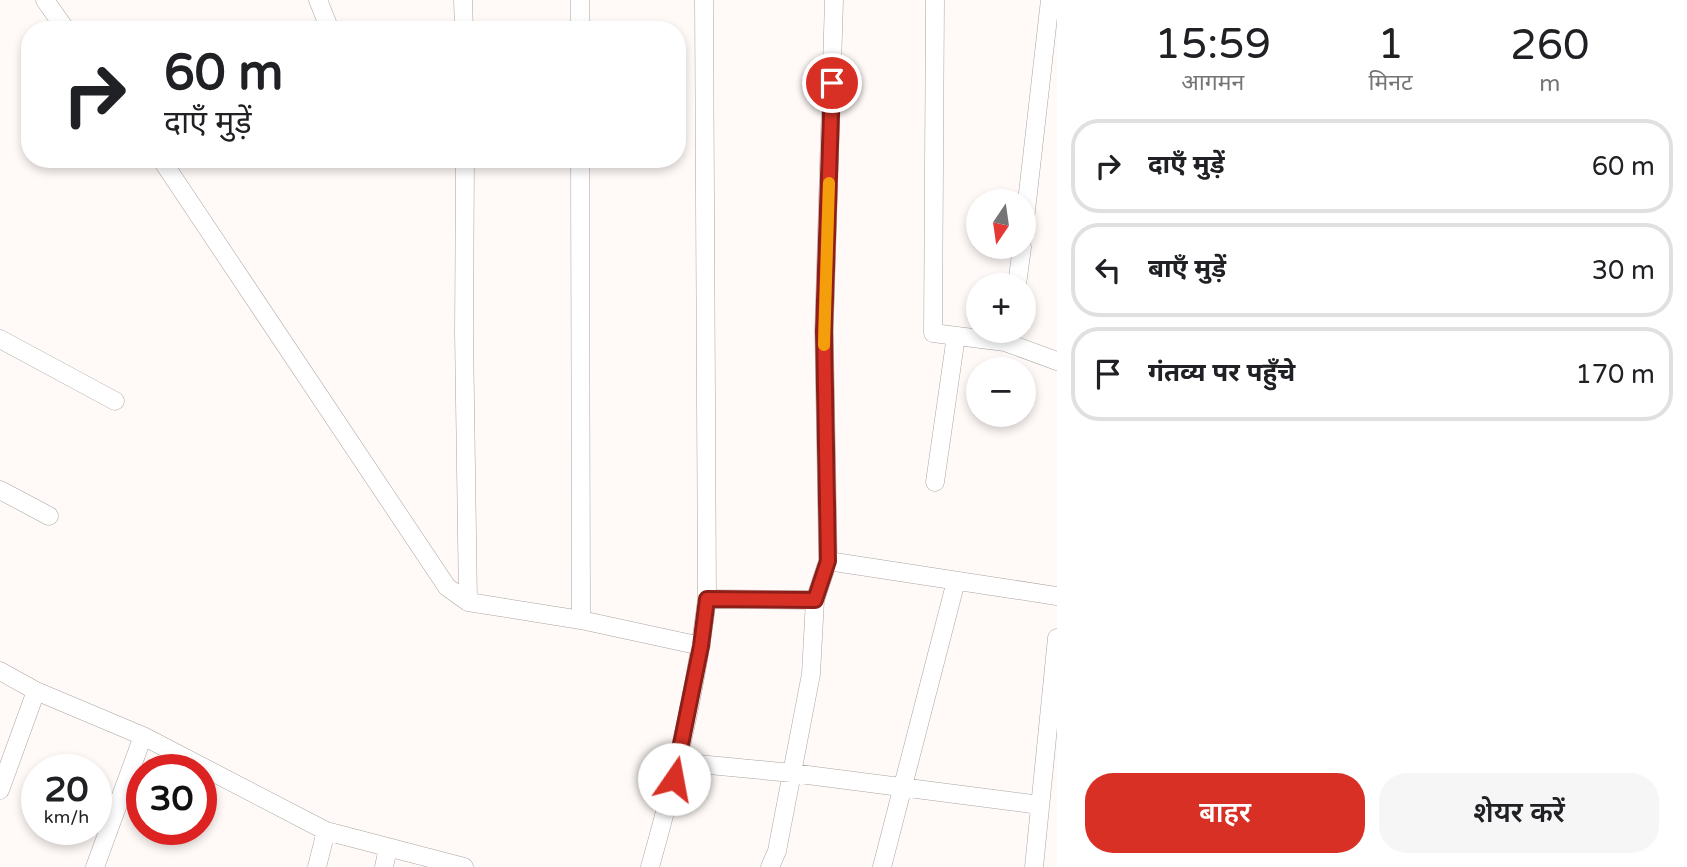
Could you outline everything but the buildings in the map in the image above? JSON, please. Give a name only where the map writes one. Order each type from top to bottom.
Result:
[{"type":"street","points":[[45,0],[60,21]]},
{"type":"street","points":[[318,0],[326,21]]},
{"type":"street","points":[[463,0],[464,21]]},
{"type":"street","points":[[580,0],[580,21]]},
{"type":"street","points":[[650,867],[670,796],[701,646],[707,599],[704,0]]},
{"type":"street","points":[[770,867],[777,851],[811,674],[815,600],[828,561],[824,331],[834,0]]},
{"type":"street","points":[[935,0],[933,333],[966,336]]},
{"type":"street","points":[[1028,189],[1050,0]]},
{"type":"street","points":[[172,168],[447,587],[468,602],[581,620],[701,646]]},
{"type":"street","points":[[465,168],[464,333],[468,602]]},
{"type":"street","points":[[580,168],[581,620]]},
{"type":"street","points":[[935,482],[956,336]]},
{"type":"street","points":[[0,339],[115,401]]},
{"type":"street","points":[[1022,343],[1057,361]]},
{"type":"street","points":[[0,490],[49,516]]},
{"type":"street","points":[[828,561],[1057,596]]},
{"type":"street","points":[[882,867],[956,582]]},
{"type":"street","points":[[707,599],[815,600]]},
{"type":"street","points":[[1034,867],[1057,638]]},
{"type":"street","points":[[0,671],[36,691],[143,736],[326,831],[464,867]]},
{"type":"street","points":[[0,790],[36,691]]},
{"type":"street","points":[[95,867],[143,736]]},
{"type":"street","points":[[677,762],[792,773],[1040,805]]},
{"type":"street","points":[[317,867],[326,831]]},
{"type":"street","points":[[384,867],[388,848]]},
{"type":"slow traffic","points":[[824,345],[829,183]]},
{"type":"route","points":[[674,779],[701,646],[707,599],[815,600],[828,561],[824,331],[832,83]]}]
